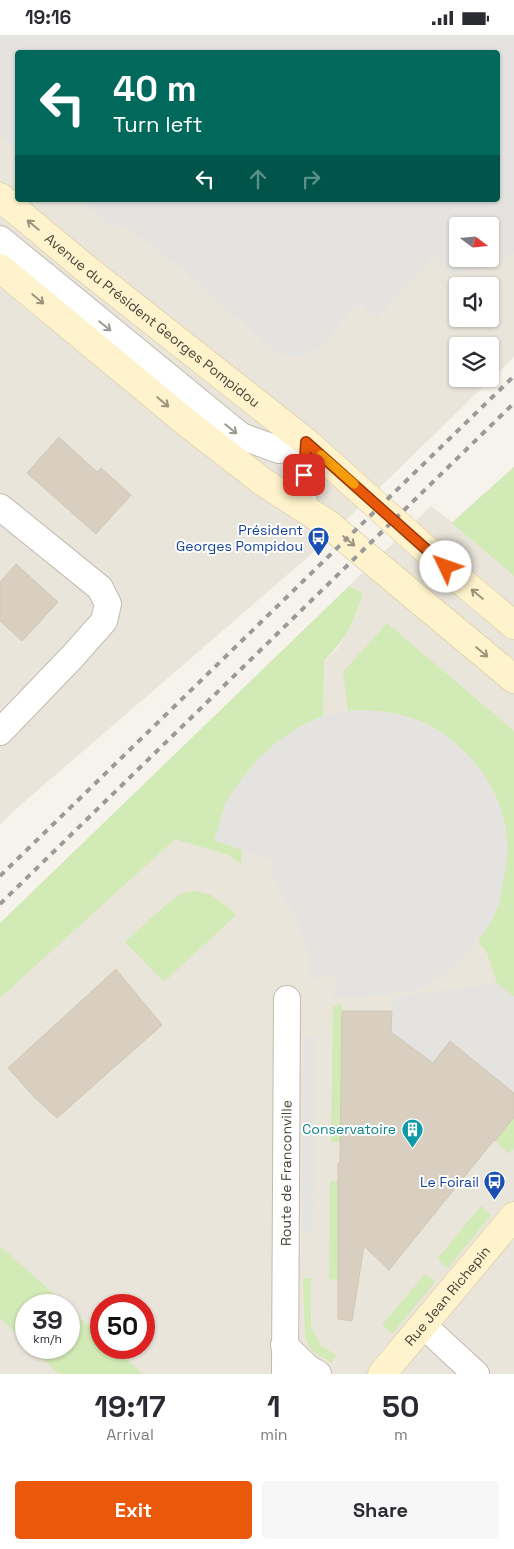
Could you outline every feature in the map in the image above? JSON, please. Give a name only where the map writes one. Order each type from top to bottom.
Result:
[{"type":"main road","name":"Avenue du Président Georges Pompidou","points":[[0,197],[84,267],[306,442],[514,625]]},
{"type":"main road","points":[[0,267],[187,423],[263,482],[328,524],[514,679]]},
{"type":"main road","name":"Rue Jean Richepin","points":[[382,1374],[514,1216]]},
{"type":"street","points":[[0,239],[240,436],[279,450],[306,442],[303,508]]},
{"type":"street","points":[[0,507],[100,588],[108,604],[104,621],[73,656],[0,731]]},
{"type":"street","name":"Route de Franconville","points":[[285,1374],[287,999]]},
{"type":"street","points":[[423,1325],[476,1374]]},
{"type":"street","points":[[284,1345],[308,1368],[318,1374]]},
{"type":"shaded area","points":[[0,35],[514,35],[514,357],[499,372],[499,337],[449,337],[449,387],[483,387],[308,557],[16,809],[0,825]]},
{"type":"shaded area","points":[[0,35],[514,35],[514,253],[499,261],[499,217],[449,217],[449,267],[487,267],[452,274],[434,255],[377,318],[359,302],[321,347],[305,355],[293,357],[275,352],[184,271],[129,228],[107,223],[81,202],[500,202],[500,50],[15,50],[15,148],[0,135]]},
{"type":"shaded area","points":[[514,467],[514,1374],[0,1374],[0,972],[337,649],[357,613],[363,593],[349,586],[431,506],[452,522]]},
{"type":"shaded area","points":[[360,710],[387,712],[425,724],[447,737],[467,755],[484,775],[501,810],[506,839],[506,866],[499,905],[487,928],[457,964],[443,975],[419,989],[406,992],[365,997],[333,997],[337,975],[311,979],[305,942],[296,918],[274,881],[271,860],[214,840],[226,802],[233,791],[257,760],[277,742],[297,728],[323,716]]},
{"type":"shaded area","points":[[497,983],[514,997],[514,1093],[451,1042],[433,1063],[391,1032],[393,997]]},
{"type":"shaded area","points":[[304,1038],[315,1038],[313,1232],[302,1232]]},
{"type":"green space","points":[[514,467],[514,576],[452,523]]},
{"type":"green space","points":[[349,586],[363,593],[348,630],[324,661],[323,716],[309,722],[272,747],[251,767],[233,791],[242,849],[241,864],[228,855],[175,839],[0,998],[0,923]]},
{"type":"green space","points":[[387,623],[514,731],[514,997],[497,983],[487,953],[478,941],[496,910],[507,855],[503,816],[497,798],[488,781],[465,752],[451,739],[416,719],[394,713],[348,711],[343,672]]},
{"type":"green space","points":[[196,891],[211,895],[236,915],[164,982],[125,942],[182,893]]},
{"type":"green space","points":[[342,1004],[340,1132],[346,1142],[331,1142],[333,1006]]},
{"type":"green space","points":[[514,1117],[514,1148],[509,1154],[495,1141]]},
{"type":"green space","points":[[330,1181],[338,1181],[338,1280],[329,1279]]},
{"type":"green space","points":[[481,1206],[491,1215],[448,1268],[437,1259]]},
{"type":"green space","points":[[0,1246],[54,1294],[15,1294],[15,1332],[0,1318]]},
{"type":"green space","points":[[425,1274],[435,1282],[392,1334],[382,1325]]},
{"type":"green space","points":[[303,1278],[311,1278],[311,1328],[321,1346],[336,1355],[331,1363],[311,1350],[305,1337]]},
{"type":"green space","points":[[80,1318],[90,1327],[90,1359],[126,1359],[143,1374],[59,1374],[43,1359],[80,1359]]},
{"type":"building","points":[[59,437],[97,472],[101,468],[131,495],[96,534],[27,473]]},
{"type":"building","points":[[16,564],[58,602],[22,641],[0,621],[0,582]]},
{"type":"building","points":[[116,969],[162,1025],[57,1118],[35,1098],[8,1068]]},
{"type":"building","name":"Conservatoire","points":[[342,1011],[392,1011],[391,1032],[433,1063],[450,1041],[514,1093],[514,1117],[389,1270],[364,1246],[352,1321],[338,1319],[338,1163],[340,1163]]},
{"type":"railway","points":[[0,876],[514,376]]},
{"type":"railway","points":[[0,904],[514,403]]},
{"type":"slow traffic","points":[[321,455],[354,484]]},
{"type":"place","name":"Président Georges Pompidou","points":[[319,557]]},
{"type":"place","name":"Conservatoire","points":[[412,1148]]},
{"type":"place","name":"Le Foirail","points":[[495,1201]]},
{"type":"route","points":[[304,475],[306,442],[446,567]]}]
